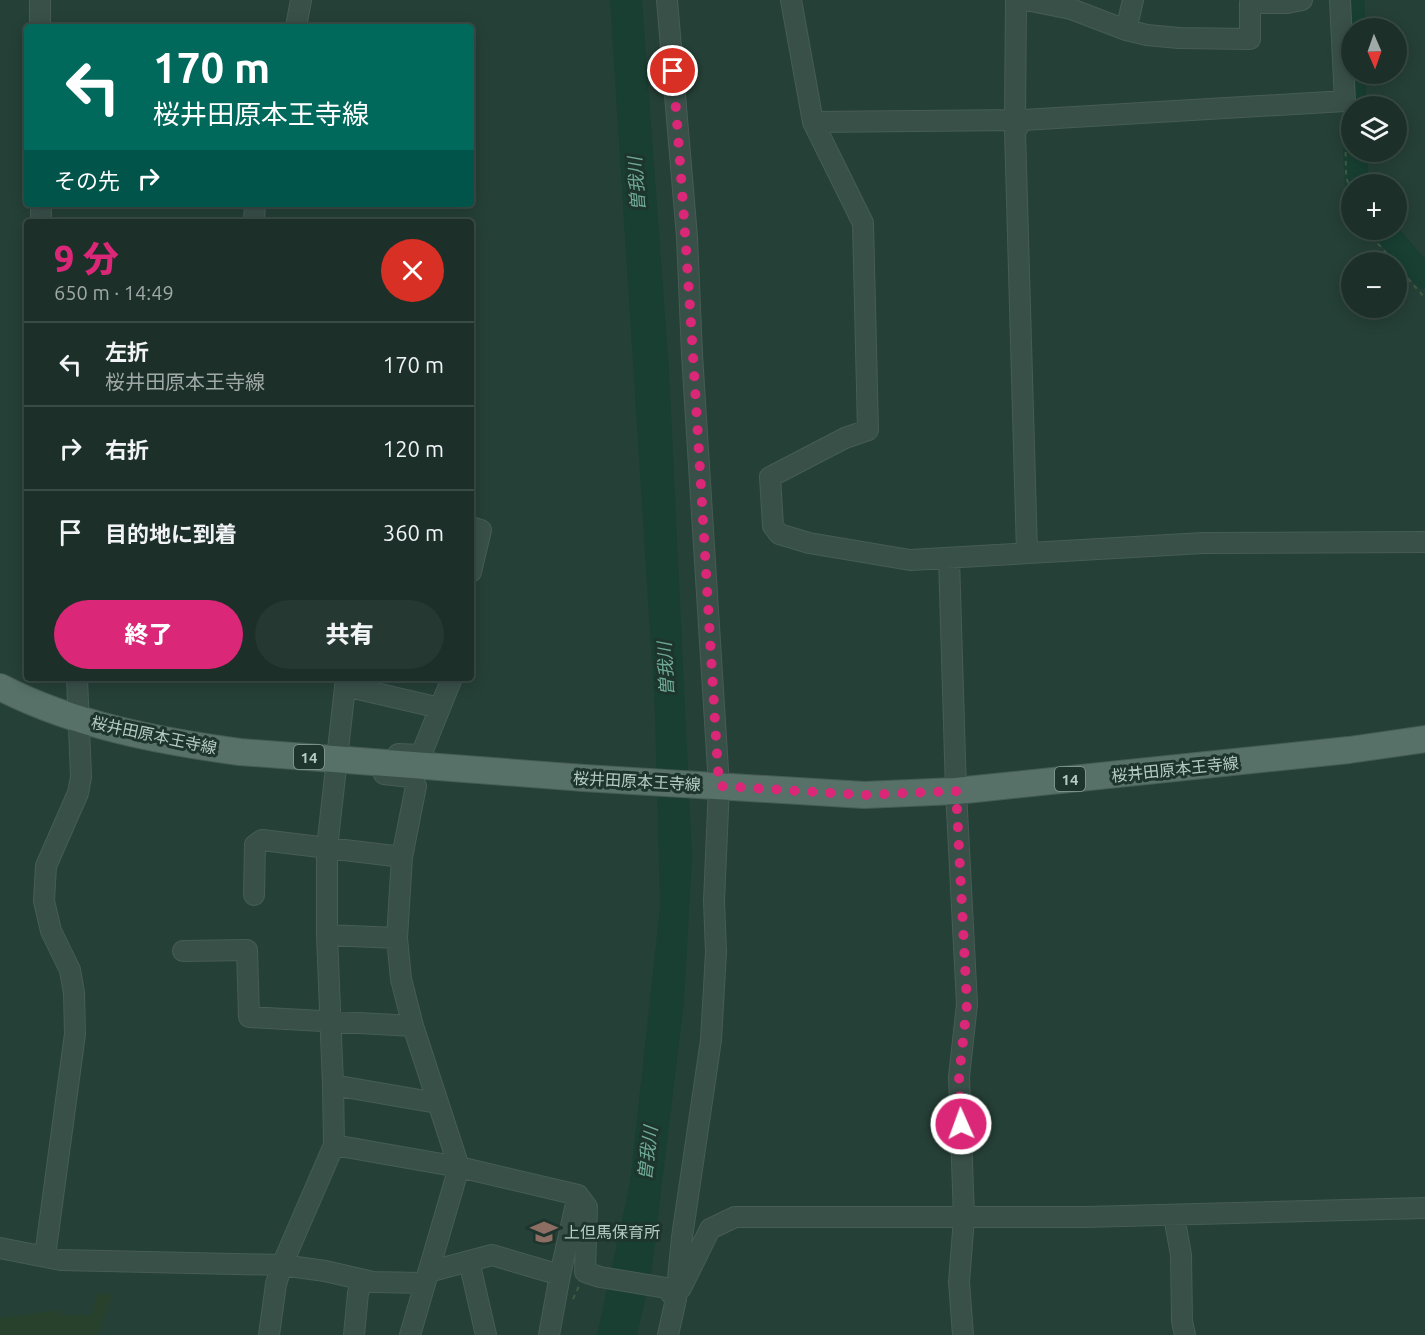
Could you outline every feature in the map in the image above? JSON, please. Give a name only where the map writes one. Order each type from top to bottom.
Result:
[{"type":"main road","name":"桜井田原本王寺線","points":[[0,687],[28,702],[80,719],[185,744],[338,765],[864,795],[956,791],[1337,752],[1425,739]]},
{"type":"street","points":[[40,0],[40,24]]},
{"type":"street","points":[[297,24],[301,0]]},
{"type":"street","points":[[667,0],[687,237],[717,786],[714,901],[716,952],[711,1040],[682,1237],[671,1294],[668,1335]]},
{"type":"street","points":[[791,0],[813,122],[863,223],[868,430],[845,438],[770,477],[773,526],[779,534],[808,543],[910,560],[1203,543],[1425,542]]},
{"type":"street","points":[[1016,0],[1019,120],[1015,131],[1027,553]]},
{"type":"street","points":[[1026,0],[1071,9],[1126,30],[1147,35],[1250,39],[1250,3],[1287,3],[1302,0]]},
{"type":"street","points":[[1126,30],[1133,0]]},
{"type":"street","points":[[1340,0],[1345,96]]},
{"type":"street","points":[[813,122],[1019,120],[1341,101]]},
{"type":"street","points":[[474,527],[481,530],[474,559]]},
{"type":"street","points":[[949,558],[956,791],[967,1004],[959,1077],[964,1218],[959,1282],[963,1335]]},
{"type":"street","points":[[45,1256],[75,1034],[74,993],[70,970],[51,931],[44,901],[46,866],[78,793],[81,777],[77,681]]},
{"type":"street","points":[[338,765],[347,751],[421,756],[451,681]]},
{"type":"street","points":[[269,1335],[276,1284],[282,1265],[334,1145],[327,935],[327,848],[346,682],[440,708]]},
{"type":"street","points":[[338,765],[410,777],[416,786],[402,857],[397,938],[401,979],[413,1026],[459,1167],[410,1335]]},
{"type":"street","points":[[254,895],[255,844],[262,840],[402,857]]},
{"type":"street","points":[[327,935],[397,938]]},
{"type":"street","points":[[183,951],[247,950],[249,1017],[413,1026]]},
{"type":"street","points":[[333,1085],[437,1103]]},
{"type":"street","points":[[334,1145],[459,1167],[578,1195],[587,1207],[585,1272],[671,1294]]},
{"type":"street","points":[[549,1335],[578,1195]]},
{"type":"street","points":[[671,1294],[710,1229],[735,1217],[1174,1216],[1425,1208]]},
{"type":"street","points":[[1174,1216],[1181,1255],[1182,1321],[1185,1335]]},
{"type":"street","points":[[0,1248],[61,1260],[282,1265],[325,1271],[363,1280],[426,1277],[492,1255],[560,1275]]},
{"type":"street","points":[[469,1261],[486,1335]]},
{"type":"street","points":[[354,1335],[358,1293],[363,1280]]},
{"type":"path","points":[[1375,240],[1385,252]]},
{"type":"path","points":[[1407,278],[1425,298]]},
{"type":"shaded area","points":[[98,1293],[112,1295],[98,1335],[0,1335],[0,1318],[61,1310],[62,1315],[91,1315]]},
{"type":"water","name":"曽我川","points":[[610,0],[642,0],[669,369],[692,856],[684,1002],[651,1275],[637,1335],[597,1335],[630,1183],[660,907],[655,712]]},
{"type":"waterway","points":[[1353,0],[1353,18]]},
{"type":"waterway","points":[[1354,84],[1354,96]]},
{"type":"waterway","points":[[1356,162],[1356,174]]},
{"type":"waterway","points":[[1393,240],[1425,277]]},
{"type":"place","name":"上但馬保育所","points":[[544,1232]]},
{"type":"route","points":[[673,71],[687,237],[692,354],[719,786],[864,795],[956,791],[967,1004],[959,1077],[961,1124]]}]
